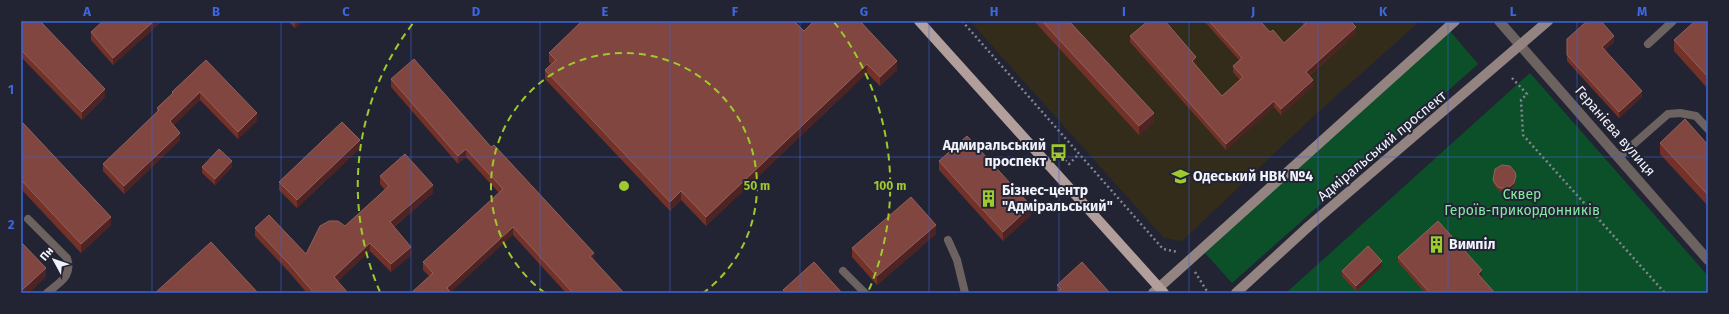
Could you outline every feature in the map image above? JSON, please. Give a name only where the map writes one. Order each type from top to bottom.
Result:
[{"type":"main road","points":[[919,21],[1159,291],[1188,262],[1455,21]]},
{"type":"main road","name":"Адміральський проспект","points":[[1236,293],[1309,226],[1548,21]]},
{"type":"street","name":"Геранієва вулиця","points":[[1500,21],[1708,260]]},
{"type":"lane","points":[[1648,44],[1673,21]]},
{"type":"lane","points":[[1619,157],[1668,114],[1680,113],[1696,116],[1708,129]]},
{"type":"lane","points":[[28,219],[67,258],[69,266],[68,274],[48,293]]},
{"type":"lane","points":[[948,240],[958,260],[965,293]]},
{"type":"lane","points":[[843,272],[865,293]]},
{"type":"path","points":[[962,21],[1163,249],[1181,253],[1208,293]]},
{"type":"path","points":[[1512,78],[1527,94],[1521,100],[1523,135],[1665,293]]},
{"type":"path","points":[[1064,158],[1069,164],[1080,154]]},
{"type":"shaded area","name":"Одеський НВК №4","points":[[970,21],[1420,21],[1316,114],[1182,241],[1164,238]]},
{"type":"green space","points":[[1449,30],[1478,64],[1232,283],[1205,253]]},
{"type":"green space","name":"Сквер Героїв-прикордонників","points":[[1530,73],[1708,276],[1708,293],[1286,293]]},
{"type":"building","points":[[21,21],[40,21],[105,89],[82,112],[21,50]]},
{"type":"building","points":[[103,21],[154,21],[113,58],[91,32]]},
{"type":"building","points":[[582,21],[794,21],[804,31],[814,21],[860,21],[897,61],[880,77],[867,64],[706,217],[681,191],[670,202],[545,70],[556,60],[549,53]]},
{"type":"building","points":[[1042,21],[1069,21],[1154,113],[1139,126]]},
{"type":"building","points":[[1148,21],[1165,21],[1196,57],[1192,61],[1222,96],[1243,77],[1233,66],[1242,58],[1209,21],[1260,21],[1270,32],[1273,30],[1284,43],[1307,21],[1350,21],[1356,27],[1306,72],[1313,80],[1281,109],[1274,101],[1226,144],[1130,36]]},
{"type":"building","points":[[1587,21],[1601,21],[1614,36],[1602,47],[1642,91],[1619,112],[1567,55],[1567,39]]},
{"type":"building","points":[[1695,21],[1708,21],[1708,77],[1674,40]]},
{"type":"building","points":[[414,59],[491,147],[494,145],[594,253],[590,256],[624,293],[573,293],[513,227],[447,288],[451,293],[411,293],[433,273],[423,262],[503,189],[466,149],[458,156],[391,79]]},
{"type":"building","points":[[206,60],[257,113],[238,132],[200,92],[170,121],[180,133],[124,186],[103,164],[159,110],[157,108],[173,93],[172,92]]},
{"type":"building","points":[[1685,119],[1708,145],[1708,195],[1660,143]]},
{"type":"building","points":[[342,122],[360,140],[297,200],[279,182]]},
{"type":"building","points":[[23,123],[111,217],[81,244],[21,180],[21,126]]},
{"type":"building","name":"Бізнес-центр \"Адміральський\"","points":[[967,136],[1031,206],[1003,232],[939,161]]},
{"type":"building","points":[[219,149],[232,161],[215,179],[202,167]]},
{"type":"building","points":[[405,154],[433,185],[390,222],[411,247],[391,264],[370,243],[334,277],[348,293],[314,293],[255,228],[269,215],[306,254],[320,226],[329,221],[338,221],[345,226],[389,186],[380,176]]},
{"type":"building","points":[[1502,165],[1510,166],[1515,172],[1516,176],[1514,183],[1508,188],[1500,188],[1493,180],[1495,169]]},
{"type":"building","points":[[911,197],[936,225],[877,276],[852,248]]},
{"type":"building","name":"Вимпіл","points":[[1438,221],[1482,270],[1478,274],[1495,293],[1430,293],[1398,257]]},
{"type":"building","points":[[21,242],[46,268],[21,291]]},
{"type":"building","points":[[211,242],[258,293],[155,293]]},
{"type":"building","points":[[1368,246],[1382,261],[1356,286],[1342,271]]},
{"type":"building","points":[[814,262],[842,293],[786,293],[783,290]]},
{"type":"building","points":[[1082,262],[1109,292],[1108,293],[1057,293],[1061,289],[1057,285]]},
{"type":"place","name":"Адмиральський проспект","points":[[1059,153]]},
{"type":"place","name":"Одеський НВК №4","points":[[1180,176]]},
{"type":"place","name":"Бізнес-центр \"Адміральський\"","points":[[989,198]]},
{"type":"place","name":"Вимпіл","points":[[1436,244]]}]
